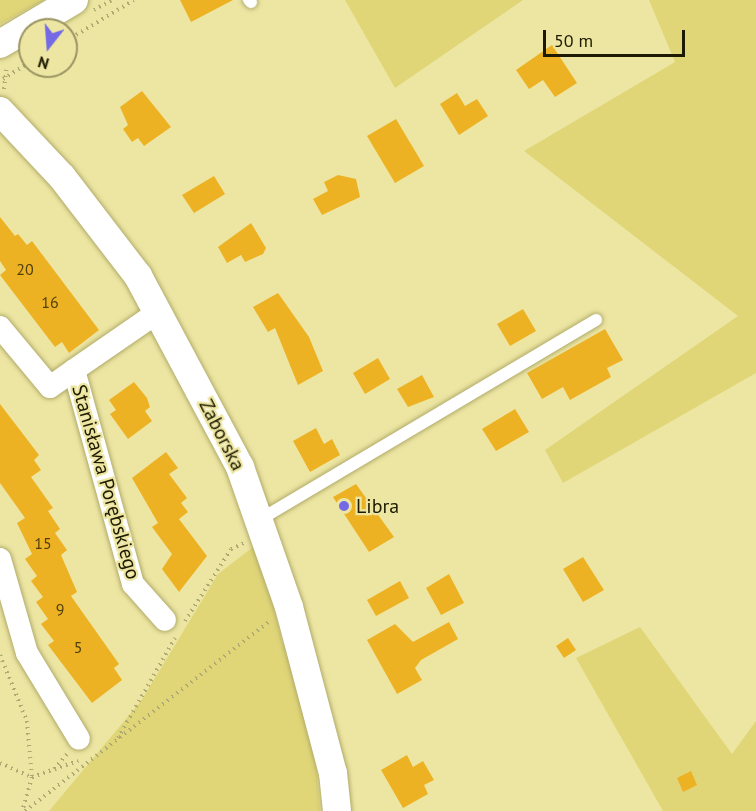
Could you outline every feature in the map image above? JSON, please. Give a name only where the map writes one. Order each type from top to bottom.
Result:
[{"type":"street","points":[[0,44],[74,0]]},
{"type":"street","name":"Zaborska","points":[[0,111],[70,187],[138,276],[240,467],[289,606],[333,773],[337,811]]},
{"type":"street","name":"Stanisława Porębskiego","points":[[0,327],[50,387],[158,312]]},
{"type":"street","name":"Stanisława Porębskiego","points":[[74,370],[134,584],[165,620]]},
{"type":"street","points":[[0,559],[27,653],[79,739]]},
{"type":"lane","points":[[258,521],[596,320]]},
{"type":"path","points":[[78,34],[134,0]]},
{"type":"path","points":[[2,79],[18,70]]},
{"type":"path","points":[[24,811],[289,606]]},
{"type":"path","points":[[0,655],[27,721],[32,777],[24,811]]},
{"type":"path","points":[[0,763],[32,777],[102,752]]},
{"type":"shaded area","points":[[0,0],[44,0],[0,24]]},
{"type":"shaded area","points":[[345,0],[523,0],[395,88]]},
{"type":"shaded area","points":[[649,0],[756,0],[756,373],[563,483],[545,450],[738,316],[524,151],[675,62]]},
{"type":"shaded area","points":[[257,544],[283,645],[292,646],[313,729],[320,811],[49,811],[141,701],[218,574]]},
{"type":"shaded area","points":[[640,627],[732,754],[756,721],[756,811],[663,811],[576,658]]},
{"type":"building","points":[[180,0],[233,0],[191,22]]},
{"type":"building","points":[[552,45],[577,83],[555,97],[543,80],[529,89],[516,70]]},
{"type":"building","points":[[142,91],[171,127],[144,146],[138,138],[132,142],[123,129],[128,125],[120,107]]},
{"type":"building","points":[[457,93],[465,106],[477,99],[488,116],[459,135],[440,104]]},
{"type":"building","points":[[396,119],[424,166],[395,183],[367,136]]},
{"type":"building","points":[[338,175],[356,179],[360,197],[322,215],[313,199],[328,191],[324,182]]},
{"type":"building","points":[[214,176],[225,194],[194,213],[182,195]]},
{"type":"building","points":[[0,217],[15,236],[18,234],[27,245],[32,241],[99,330],[69,353],[62,342],[55,347],[0,275],[6,270],[0,261]]},
{"type":"building","points":[[251,223],[266,248],[263,254],[245,262],[241,255],[227,263],[218,247]]},
{"type":"building","points":[[278,293],[309,337],[323,371],[298,385],[275,328],[268,332],[253,307]]},
{"type":"building","points":[[523,309],[536,331],[510,346],[497,324]]},
{"type":"building","points":[[605,329],[623,360],[607,368],[611,377],[570,400],[563,387],[542,399],[527,373]]},
{"type":"building","points":[[378,358],[390,379],[365,394],[353,373]]},
{"type":"building","points":[[422,375],[434,397],[408,407],[397,389]]},
{"type":"building","points":[[134,382],[147,398],[150,407],[145,411],[152,421],[128,439],[110,414],[116,410],[109,400]]},
{"type":"building","points":[[0,404],[39,455],[34,460],[41,470],[31,477],[53,508],[48,511],[60,529],[55,533],[67,550],[61,555],[77,592],[71,596],[119,664],[114,668],[122,680],[92,703],[48,645],[54,641],[41,624],[48,619],[36,602],[43,597],[31,581],[37,576],[25,559],[32,554],[17,523],[25,518],[0,483]]},
{"type":"building","points":[[515,409],[529,432],[496,451],[482,429]]},
{"type":"building","points":[[316,428],[324,444],[332,439],[340,455],[310,472],[293,441]]},
{"type":"building","points":[[166,452],[178,468],[169,474],[187,498],[181,503],[188,512],[179,519],[207,556],[179,592],[162,569],[172,554],[152,527],[158,523],[132,478]]},
{"type":"building","points":[[356,484],[394,537],[369,552],[333,497]]},
{"type":"building","points":[[583,557],[604,590],[583,602],[563,569]]},
{"type":"building","points":[[449,574],[464,603],[441,615],[426,588]]},
{"type":"building","points":[[400,581],[409,598],[376,616],[367,600]]},
{"type":"building","points":[[449,622],[458,639],[421,660],[415,668],[422,680],[397,694],[367,640],[395,624],[413,642]]},
{"type":"building","points":[[568,638],[576,650],[564,658],[556,646]]},
{"type":"building","points":[[407,755],[413,767],[423,761],[434,780],[424,785],[428,794],[403,808],[381,770]]},
{"type":"building","points":[[691,771],[697,785],[683,792],[677,778]]},
{"type":"place","name":"Libra","points":[[344,506]]}]
